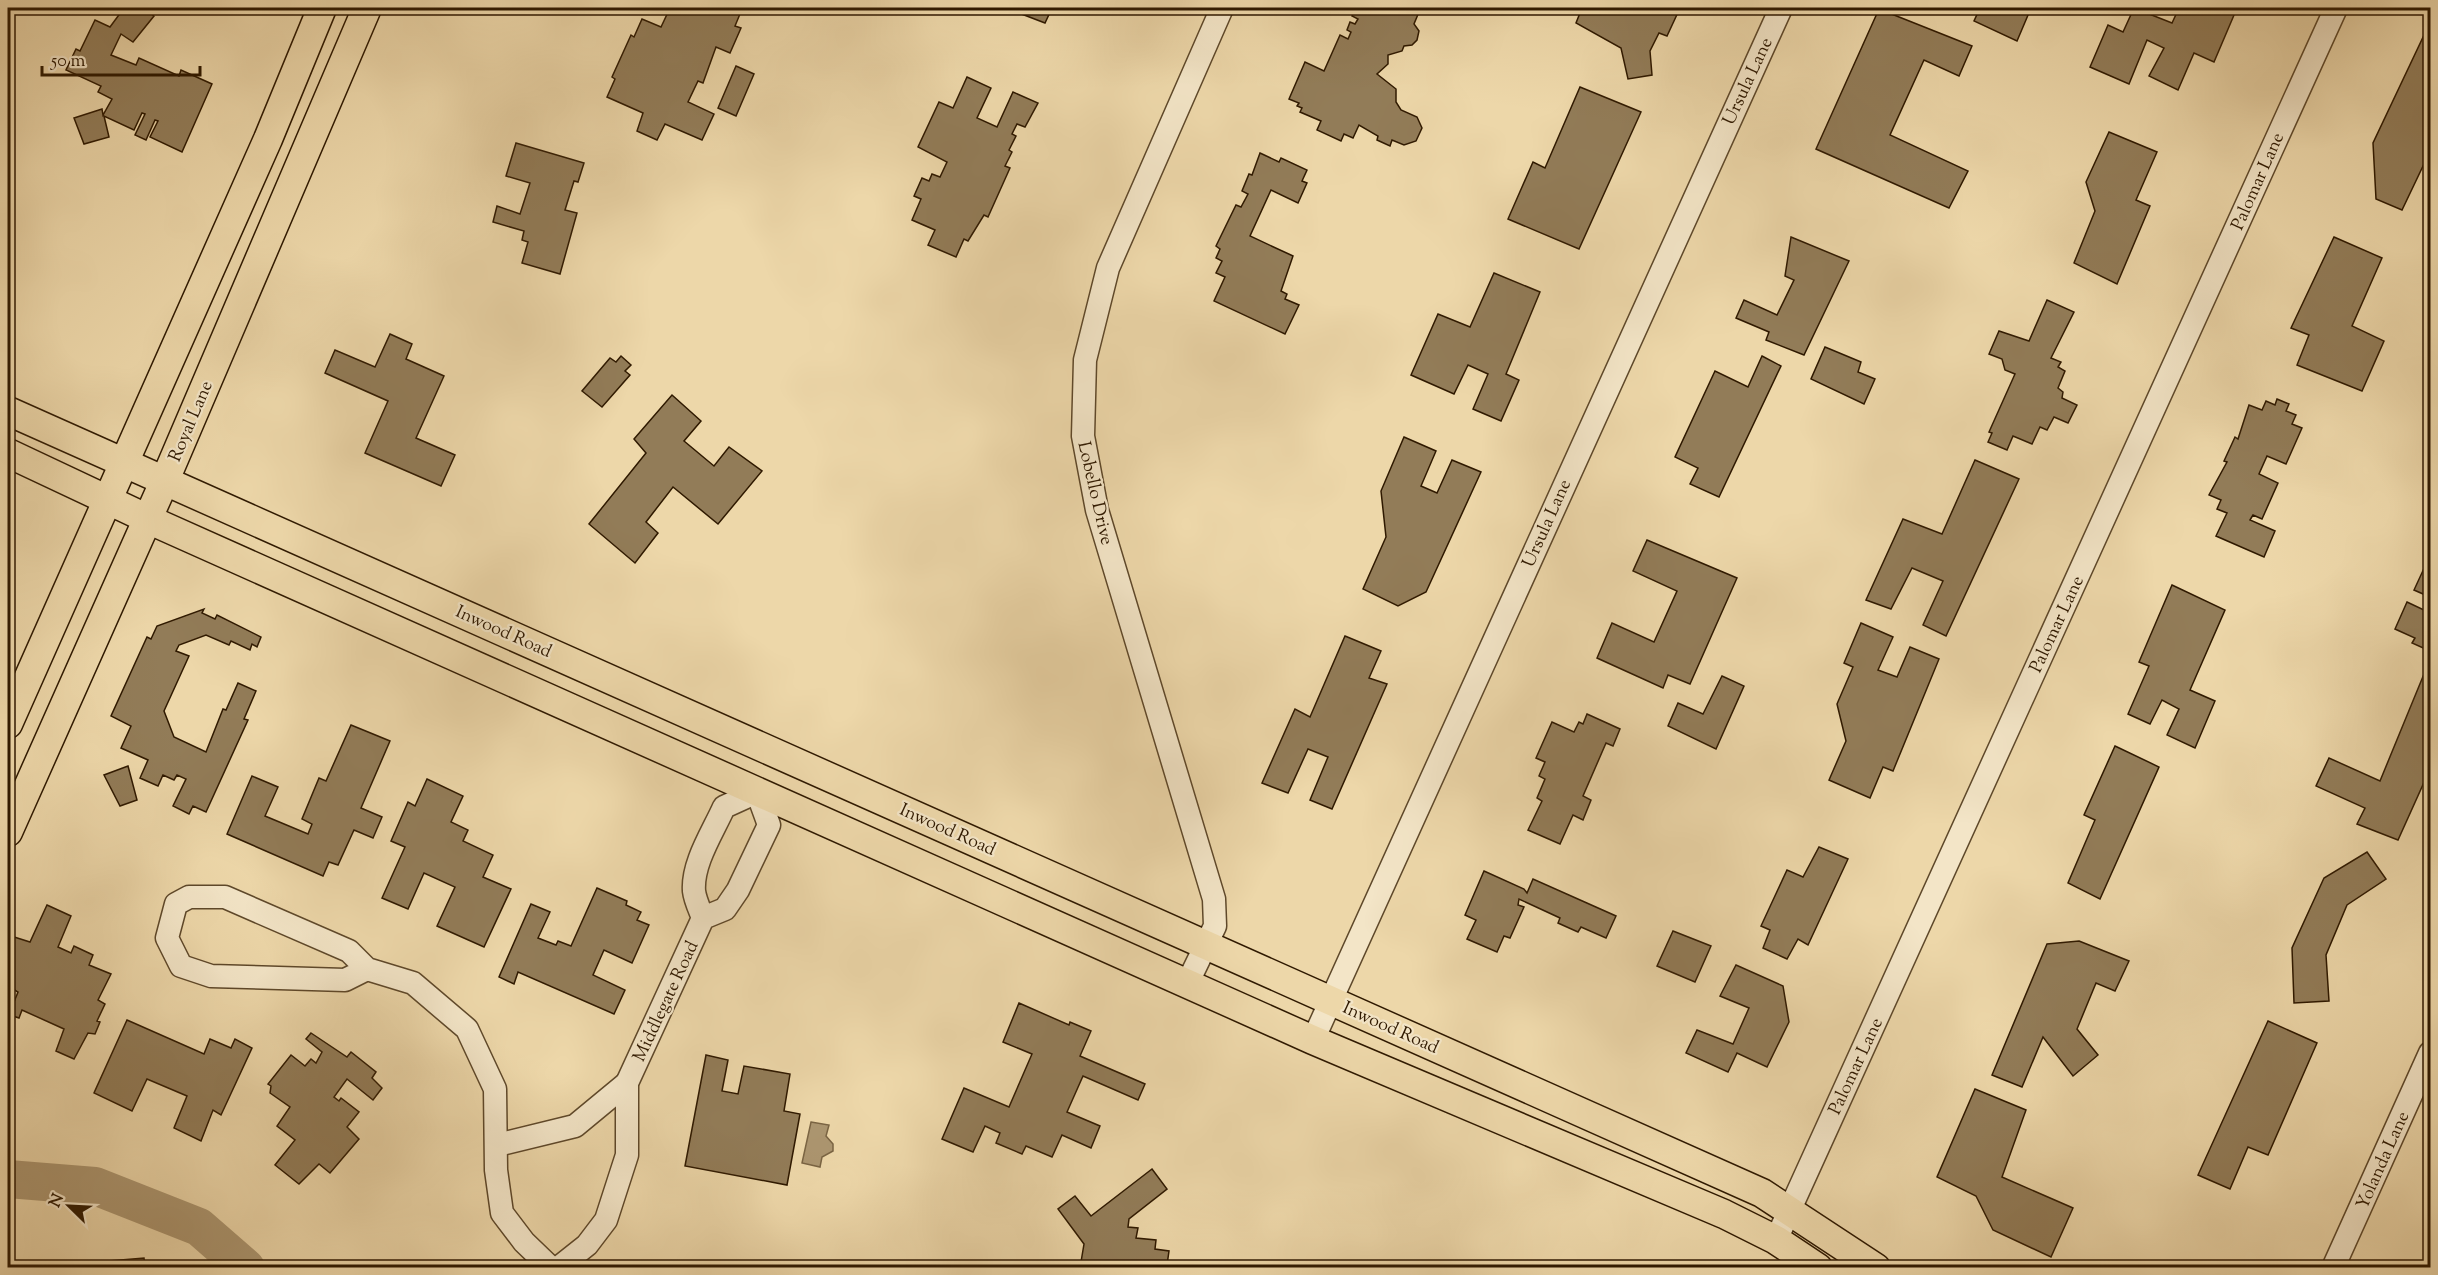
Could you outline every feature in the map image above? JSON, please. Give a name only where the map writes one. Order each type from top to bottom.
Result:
[{"type":"main road","points":[[8,724],[263,150],[322,8]]},
{"type":"main road","name":"Royal Lane","points":[[8,832],[165,480],[358,10]]},
{"type":"main road","name":"Inwood Road","points":[[8,411],[126,461],[1637,1137],[1790,1209],[1876,1268]]},
{"type":"main road","points":[[8,453],[147,519],[1186,984],[1724,1214],[1776,1240],[1818,1268]]},
{"type":"main road","points":[[757,792],[774,751]]},
{"type":"street","name":"Lobello Drive","points":[[1186,984],[1215,926],[1214,898],[1097,510],[1083,436],[1085,360],[1108,268],[1222,8]]},
{"type":"street","name":"Ursula Lane","points":[[1313,1040],[1780,8]]},
{"type":"street","name":"Palomar Lane","points":[[1776,1240],[2336,8]]},
{"type":"street","name":"Middlegate Road","points":[[558,1268],[587,1245],[606,1220],[619,1188],[627,1155],[627,1083],[703,918],[725,909],[738,890],[769,825],[757,792],[724,807],[701,858],[695,875],[694,893],[703,918]]},
{"type":"street","points":[[367,969],[345,980],[211,976],[182,966],[166,938],[176,904],[189,897],[225,897],[349,951],[367,969],[412,983],[467,1029],[495,1089],[496,1170],[502,1213],[524,1242],[551,1268]]},
{"type":"street","name":"Yolanda Lane","points":[[2333,1268],[2430,1053]]},
{"type":"street","name":"Middlegate Road","points":[[497,1145],[575,1126],[627,1083]]},
{"type":"shaded area","points":[[811,1122],[829,1125],[826,1136],[833,1144],[833,1151],[822,1157],[820,1167],[802,1163]]},
{"type":"building","points":[[124,8],[144,8],[154,16],[133,42],[121,34],[111,55],[136,65],[139,58],[179,76],[181,70],[212,84],[182,152],[150,137],[158,121],[155,120],[146,140],[135,135],[145,114],[142,113],[134,130],[104,116],[109,137],[84,144],[74,118],[102,109],[103,115],[112,99],[98,92],[101,86],[66,70],[76,49],[80,51],[95,20],[110,27]]},
{"type":"building","points":[[670,8],[734,8],[733,11],[740,14],[735,26],[741,28],[730,53],[716,47],[703,83],[698,81],[688,102],[714,114],[702,140],[665,124],[657,140],[637,131],[643,113],[607,97],[615,79],[612,77],[631,35],[634,37],[642,19],[661,27]]},
{"type":"building","points":[[1012,8],[1052,8],[1045,23],[1011,10]]},
{"type":"building","points":[[1356,8],[1408,8],[1419,12],[1414,24],[1419,31],[1417,40],[1412,45],[1404,46],[1402,51],[1388,55],[1388,64],[1377,74],[1396,89],[1396,102],[1401,110],[1417,117],[1422,128],[1416,141],[1404,145],[1392,140],[1390,146],[1377,140],[1378,136],[1359,125],[1353,138],[1344,134],[1341,141],[1317,130],[1321,121],[1300,112],[1302,108],[1297,106],[1299,103],[1289,99],[1305,62],[1324,71],[1340,35],[1348,39],[1351,32],[1347,30],[1350,22],[1355,24],[1358,19],[1352,16]]},
{"type":"building","points":[[1582,8],[1680,8],[1667,36],[1659,33],[1650,51],[1652,75],[1628,79],[1621,48],[1576,23]]},
{"type":"building","points":[[1980,8],[2031,8],[2017,41],[1974,21]]},
{"type":"building","points":[[2134,8],[2172,23],[2179,8],[2237,8],[2214,62],[2194,53],[2178,90],[2149,76],[2164,48],[2147,40],[2129,84],[2090,67],[2108,25],[2123,32]]},
{"type":"building","points":[[1879,9],[1972,46],[1959,76],[1924,60],[1890,135],[1968,171],[1949,208],[1816,149]]},
{"type":"building","points":[[2425,33],[2430,35],[2430,167],[2424,164],[2402,210],[2376,199],[2373,143]]},
{"type":"building","points":[[736,66],[754,74],[736,116],[718,108]]},
{"type":"building","points":[[967,77],[991,88],[977,118],[997,127],[1013,92],[1038,103],[1025,127],[1017,124],[1012,134],[1016,136],[1005,166],[1010,168],[988,217],[984,215],[968,241],[964,239],[956,257],[928,245],[935,230],[912,220],[921,199],[914,196],[922,178],[929,181],[932,174],[940,177],[947,162],[918,147],[939,102],[953,108]]},
{"type":"building","points":[[1580,87],[1641,112],[1579,249],[1508,219],[1533,162],[1545,168]]},
{"type":"building","points":[[2109,132],[2157,152],[2136,200],[2150,206],[2117,284],[2074,263],[2095,211],[2086,182]]},
{"type":"building","points":[[516,143],[584,163],[578,182],[574,181],[565,210],[577,213],[560,274],[522,263],[528,242],[522,240],[524,231],[493,222],[497,206],[520,214],[530,183],[506,176]]},
{"type":"building","points":[[1260,153],[1279,162],[1281,158],[1307,170],[1302,181],[1307,183],[1298,203],[1271,190],[1250,236],[1293,256],[1281,291],[1287,294],[1285,299],[1299,305],[1285,334],[1214,301],[1225,277],[1216,273],[1222,261],[1216,258],[1220,249],[1216,246],[1236,205],[1241,207],[1248,194],[1242,191],[1249,174],[1252,175]]},
{"type":"building","points":[[1791,237],[1849,261],[1804,355],[1766,340],[1769,332],[1736,318],[1744,300],[1777,315],[1794,280],[1785,276]]},
{"type":"building","points":[[2334,237],[2382,258],[2352,326],[2384,341],[2362,391],[2297,365],[2309,335],[2291,328]]},
{"type":"building","points":[[1494,273],[1540,292],[1506,374],[1519,380],[1501,421],[1473,409],[1488,374],[1468,365],[1454,394],[1411,375],[1438,314],[1470,327]]},
{"type":"building","points":[[2047,300],[2074,312],[2051,358],[2061,362],[2058,367],[2065,371],[2058,388],[2063,392],[2062,398],[2077,405],[2068,423],[2054,417],[2047,430],[2040,427],[2032,444],[2013,436],[2007,450],[1988,442],[1992,433],[1989,432],[2015,374],[2005,370],[2002,359],[1989,354],[1999,331],[2029,341]]},
{"type":"building","points":[[390,334],[412,344],[406,359],[444,376],[416,438],[455,455],[441,486],[365,453],[388,401],[325,373],[335,350],[375,367]]},
{"type":"building","points":[[1825,347],[1861,362],[1858,372],[1875,379],[1864,404],[1811,379]]},
{"type":"building","points":[[621,356],[631,365],[625,371],[630,375],[602,407],[582,391],[610,358],[616,362]]},
{"type":"building","points":[[1762,356],[1781,366],[1719,497],[1690,484],[1698,468],[1675,457],[1715,371],[1748,387]]},
{"type":"building","points":[[672,395],[701,421],[684,441],[714,466],[729,447],[762,471],[718,524],[673,487],[646,522],[658,533],[635,563],[589,524],[646,453],[634,439]]},
{"type":"building","points":[[2277,399],[2289,404],[2286,411],[2296,415],[2292,424],[2302,428],[2286,464],[2267,456],[2259,474],[2278,483],[2262,519],[2253,515],[2250,520],[2275,531],[2264,557],[2216,536],[2227,513],[2217,509],[2221,500],[2209,495],[2227,462],[2224,461],[2235,437],[2238,439],[2249,405],[2262,410],[2266,401],[2275,405]]},
{"type":"building","points":[[1404,437],[1436,451],[1421,486],[1437,493],[1452,460],[1481,472],[1426,592],[1398,606],[1363,589],[1386,537],[1381,491]]},
{"type":"building","points":[[1975,460],[2019,479],[1946,636],[1923,625],[1943,581],[1912,568],[1891,609],[1866,600],[1903,519],[1942,534]]},
{"type":"building","points":[[1647,540],[1737,578],[1690,684],[1668,675],[1663,688],[1597,658],[1612,623],[1654,642],[1677,591],[1633,571]]},
{"type":"building","points":[[2430,563],[2430,597],[2414,590],[2426,564],[2429,566]]},
{"type":"building","points":[[2172,585],[2225,610],[2190,690],[2215,701],[2195,748],[2167,735],[2179,709],[2162,700],[2150,724],[2128,714],[2149,666],[2139,662]]},
{"type":"building","points":[[2407,602],[2428,612],[2430,605],[2430,651],[2412,643],[2415,638],[2395,629]]},
{"type":"building","points":[[204,609],[202,613],[215,619],[217,615],[261,637],[257,647],[252,644],[250,650],[231,641],[229,645],[206,635],[179,645],[176,651],[189,656],[164,711],[174,737],[206,752],[223,709],[226,710],[238,683],[256,691],[244,719],[248,720],[206,812],[193,806],[189,814],[173,806],[186,779],[177,775],[174,780],[163,775],[158,786],[140,778],[148,760],[121,748],[131,726],[111,716],[147,637],[151,639],[157,626]]},
{"type":"building","points":[[1861,623],[1893,637],[1878,670],[1897,677],[1910,647],[1939,659],[1893,771],[1883,767],[1870,798],[1829,780],[1846,741],[1837,704],[1853,667],[1844,663]]},
{"type":"building","points":[[1345,636],[1381,651],[1369,678],[1387,684],[1332,809],[1310,800],[1328,757],[1308,749],[1288,793],[1262,783],[1295,709],[1310,717]]},
{"type":"building","points":[[2424,674],[2430,677],[2430,769],[2398,840],[2357,824],[2365,808],[2316,786],[2329,758],[2380,781]]},
{"type":"building","points":[[1722,676],[1744,686],[1716,749],[1668,726],[1678,703],[1703,714]]},
{"type":"building","points":[[1587,714],[1620,729],[1613,746],[1606,743],[1583,796],[1591,800],[1583,820],[1573,815],[1560,844],[1528,830],[1542,801],[1537,798],[1545,779],[1539,776],[1545,762],[1536,758],[1552,722],[1574,732],[1579,722],[1583,724]]},
{"type":"building","points":[[351,725],[390,741],[361,808],[382,817],[373,838],[354,830],[338,865],[329,862],[323,876],[227,834],[252,776],[278,787],[265,816],[308,834],[312,824],[302,819],[319,778],[326,781]]},
{"type":"building","points":[[2115,746],[2159,767],[2100,899],[2068,883],[2095,820],[2084,815]]},
{"type":"building","points":[[128,766],[137,800],[120,806],[104,775]]},
{"type":"building","points":[[427,779],[463,796],[451,822],[468,830],[463,841],[493,855],[483,877],[511,889],[484,947],[437,926],[455,887],[424,873],[408,909],[382,898],[405,847],[391,841],[408,802],[415,806]]},
{"type":"building","points":[[1819,847],[1848,859],[1808,945],[1798,939],[1787,959],[1763,948],[1770,930],[1761,926],[1787,870],[1803,877]]},
{"type":"building","points":[[2367,852],[2386,879],[2347,905],[2326,955],[2329,1001],[2294,1003],[2292,948],[2324,878]]},
{"type":"building","points":[[1484,871],[1524,889],[1527,893],[1533,879],[1616,916],[1606,938],[1581,927],[1578,932],[1558,923],[1560,918],[1519,899],[1518,905],[1524,907],[1510,938],[1504,936],[1497,952],[1467,939],[1476,920],[1465,915]]},
{"type":"building","points":[[597,888],[627,901],[626,905],[641,912],[637,920],[649,925],[632,963],[604,950],[593,975],[625,990],[614,1014],[518,972],[514,984],[499,977],[531,904],[550,912],[538,938],[556,945],[558,941],[571,946]]},
{"type":"building","points":[[47,905],[71,916],[58,947],[71,953],[74,946],[93,955],[89,965],[111,974],[98,1000],[105,1004],[97,1021],[100,1022],[95,1034],[88,1033],[74,1059],[56,1051],[64,1029],[22,1010],[19,1018],[13,1016],[8,1029],[8,999],[14,1002],[18,992],[8,986],[8,935],[30,942]]},
{"type":"building","points":[[1673,931],[1711,946],[1695,982],[1657,966]]},
{"type":"building","points":[[2079,941],[2129,961],[2115,991],[2096,983],[2077,1029],[2098,1055],[2073,1076],[2043,1037],[2022,1087],[1992,1075],[2047,944]]},
{"type":"building","points":[[1736,965],[1783,986],[1789,1022],[1767,1067],[1737,1053],[1728,1072],[1686,1053],[1697,1030],[1733,1044],[1749,1008],[1720,996]]},
{"type":"building","points":[[1019,1003],[1069,1025],[1070,1022],[1091,1031],[1080,1056],[1145,1084],[1138,1100],[1083,1076],[1067,1112],[1100,1126],[1091,1148],[1062,1135],[1052,1157],[1026,1146],[1022,1154],[996,1143],[1000,1133],[985,1126],[973,1152],[942,1139],[964,1088],[1009,1107],[1032,1054],[1003,1042]]},
{"type":"building","points":[[127,1020],[204,1054],[210,1039],[231,1048],[235,1039],[252,1048],[221,1115],[213,1110],[201,1141],[174,1128],[187,1096],[147,1079],[132,1111],[94,1093]]},
{"type":"building","points":[[2268,1021],[2317,1043],[2268,1155],[2248,1147],[2230,1189],[2198,1175]]},
{"type":"building","points":[[311,1033],[347,1057],[351,1052],[376,1072],[372,1078],[382,1088],[373,1100],[347,1079],[334,1097],[339,1101],[341,1098],[359,1112],[347,1127],[359,1139],[330,1173],[319,1164],[299,1184],[275,1165],[295,1140],[277,1126],[290,1107],[270,1093],[271,1086],[268,1084],[291,1055],[305,1066],[311,1059],[316,1063],[322,1052],[306,1039]]},
{"type":"building","points":[[706,1055],[728,1060],[722,1091],[738,1094],[744,1066],[790,1074],[784,1111],[800,1114],[787,1185],[685,1166]]},
{"type":"building","points":[[1975,1089],[2026,1110],[2002,1177],[2073,1208],[2051,1257],[1993,1230],[1976,1196],[1937,1177]]},
{"type":"building","points":[[1152,1169],[1167,1189],[1129,1219],[1128,1227],[1138,1228],[1136,1238],[1156,1240],[1155,1249],[1169,1251],[1167,1265],[1080,1268],[1084,1244],[1058,1209],[1075,1196],[1091,1216]]},
{"type":"building","points":[[144,1258],[145,1268],[48,1268],[48,1266]]},
{"type":"waterway","points":[[8,1179],[95,1186],[199,1227],[246,1268]]}]
